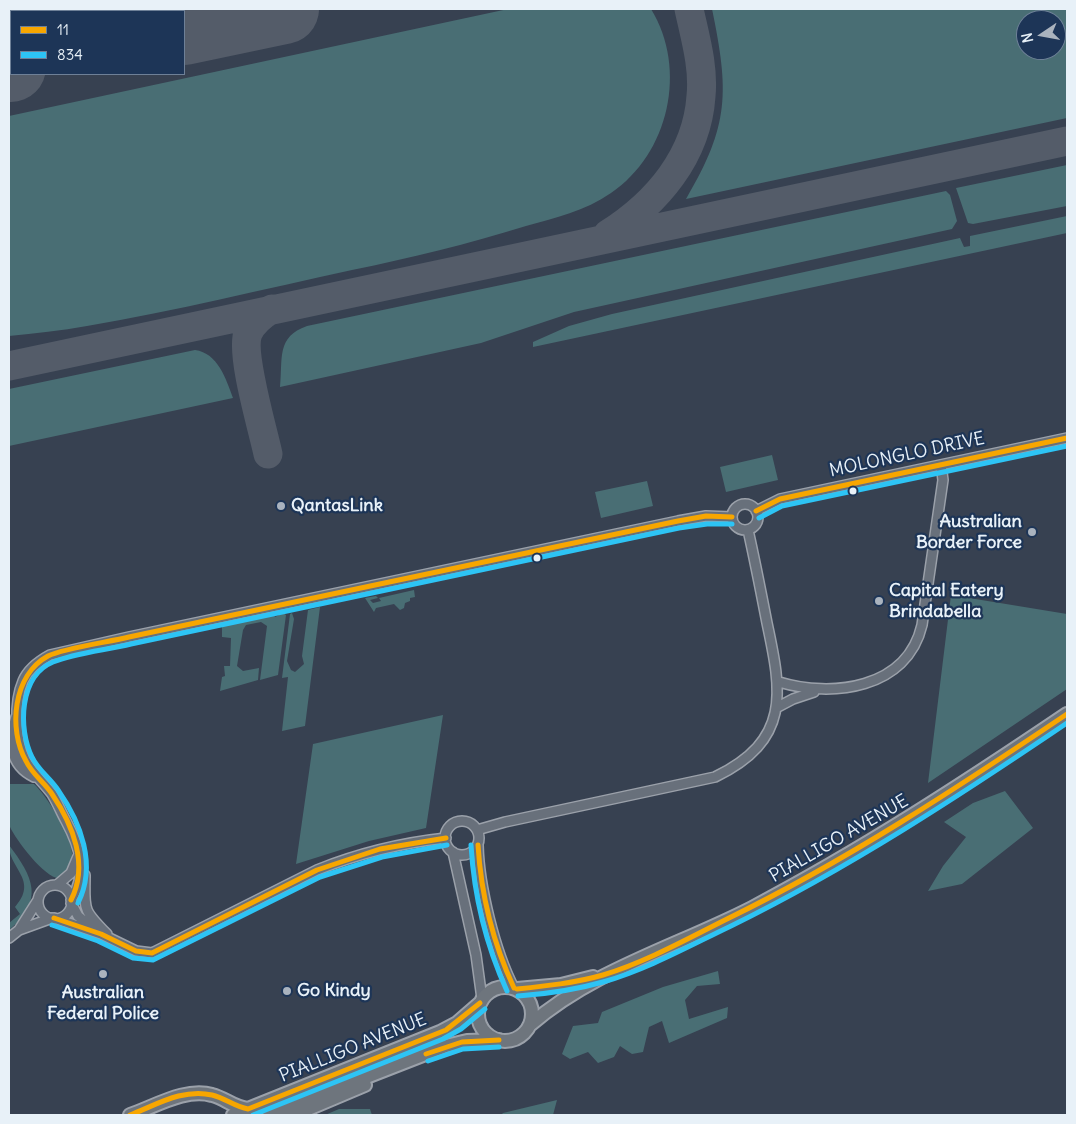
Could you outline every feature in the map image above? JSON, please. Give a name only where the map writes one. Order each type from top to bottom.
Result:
[{"type":"main road","name":"PIALLIGO AVENUE","points":[[530,1025],[562,999],[615,971],[748,910],[798,884],[917,814],[1067,714]]},
{"type":"main road","name":"PIALLIGO AVENUE","points":[[516,989],[561,985],[615,971]]},
{"type":"main road","points":[[496,988],[516,989],[525,996],[531,1005],[530,1025],[520,1036],[506,1041],[490,1036],[482,1028],[478,1013],[481,1001],[496,988]]},
{"type":"main road","name":"PIALLIGO AVENUE","points":[[233,1115],[446,1030],[481,1001]]},
{"type":"main road","name":"PIALLIGO AVENUE","points":[[269,1115],[454,1044],[499,1040]]},
{"type":"main road","points":[[294,1115],[364,1086],[394,1066]]},
{"type":"main road","points":[[130,1115],[199,1093],[217,1096],[235,1107],[248,1109]]},
{"type":"street","name":"MOLONGLO DRIVE","points":[[756,512],[780,500],[1067,438]]},
{"type":"street","points":[[776,708],[801,696],[822,690],[864,685],[883,677],[898,666],[916,640],[922,625],[943,480],[941,465]]},
{"type":"street","points":[[745,504],[749,505],[756,512],[757,522],[748,530],[736,526],[732,517],[736,508],[745,504]]},
{"type":"street","points":[[112,940],[90,917],[85,908],[83,899],[85,875],[79,851],[74,836],[53,796],[42,782],[24,771],[13,755],[11,736],[18,712],[23,680],[40,661],[50,655],[678,521],[706,516],[732,517]]},
{"type":"street","points":[[477,830],[505,822],[715,777],[738,765],[752,754],[768,730],[776,708],[779,682],[748,530]]},
{"type":"street","points":[[779,682],[804,689],[822,690]]},
{"type":"street","points":[[481,1001],[476,955],[453,852],[448,846],[446,838],[451,826],[458,822],[471,824],[477,830],[479,862],[496,946],[503,966],[516,989]]},
{"type":"street","points":[[58,885],[67,890],[78,916],[101,934],[139,952],[157,952],[331,864],[360,854],[404,843],[446,838]]},
{"type":"street","points":[[453,852],[462,855],[469,854],[478,845]]},
{"type":"street","points":[[9,938],[19,930],[45,888],[58,885],[71,873],[79,851]]},
{"type":"street","points":[[19,930],[66,914],[78,887],[82,870],[79,851]]},
{"type":"street","points":[[38,900],[42,913],[101,934]]},
{"type":"green space","points":[[508,9],[651,9],[662,33],[669,58],[670,83],[667,109],[659,133],[647,156],[631,176],[611,193],[591,205],[559,217],[418,256],[154,314],[77,328],[9,336],[9,116]]},
{"type":"green space","points":[[712,9],[1067,9],[1067,118],[686,199],[711,150],[718,128],[723,86]]},
{"type":"green space","points":[[1067,165],[1067,206],[973,224],[968,223],[956,188]]},
{"type":"green space","points":[[946,191],[950,195],[957,221],[952,229],[574,312],[481,343],[280,387],[283,350],[286,342],[290,336],[307,326]]},
{"type":"green space","points":[[1067,216],[1067,233],[533,347],[533,342],[569,326],[612,314],[960,238],[964,247],[970,246],[970,236]]},
{"type":"green space","points":[[195,350],[203,352],[215,361],[224,375],[233,398],[9,446],[9,389]]},
{"type":"green space","points":[[772,455],[778,480],[726,492],[720,467]]},
{"type":"green space","points":[[647,481],[653,506],[601,518],[595,492]]},
{"type":"green space","points":[[414,590],[415,597],[410,598],[410,601],[405,603],[404,608],[400,610],[394,604],[376,608],[374,612],[365,598],[376,596],[378,598],[370,600],[373,603],[381,601],[379,598]]},
{"type":"green space","points":[[951,595],[1067,614],[1067,689],[928,783]]},
{"type":"green space","points":[[320,607],[305,726],[282,731],[288,677],[282,678],[290,614],[292,613],[294,619],[287,661],[291,670],[295,672],[304,664],[302,656],[308,610]]},
{"type":"green space","points":[[283,613],[286,615],[278,675],[260,680],[267,626],[261,622],[246,625],[243,630],[237,666],[243,671],[259,668],[258,680],[220,691],[222,677],[225,676],[224,666],[230,666],[231,638],[222,637],[222,625],[274,615],[275,617]]},
{"type":"green space","points":[[443,715],[426,828],[369,841],[296,864],[313,744]]},
{"type":"green space","points":[[9,784],[34,784],[58,816],[71,845],[72,853],[69,867],[60,878],[47,873],[40,866],[18,841],[10,827],[8,813]]},
{"type":"green space","points":[[1005,791],[1033,828],[962,884],[928,891],[943,866],[966,837],[944,822],[973,803]]},
{"type":"green space","points":[[9,845],[29,878],[31,898],[28,909],[9,930],[9,923],[20,914],[15,907],[22,898],[24,882],[13,861]]},
{"type":"green space","points":[[718,971],[720,984],[697,986],[685,1000],[689,1019],[728,1007],[727,1018],[669,1043],[662,1021],[649,1027],[643,1052],[632,1054],[620,1046],[614,1057],[598,1063],[588,1052],[570,1059],[562,1054],[573,1026],[598,1023],[602,1012],[663,987]]},
{"type":"green space","points":[[557,1100],[553,1115],[501,1115],[503,1113]]},
{"type":"green space","points":[[339,1109],[370,1109],[372,1115],[325,1115]]},
{"type":"taxiway","points":[[608,234],[626,222],[658,193],[683,158],[692,139],[698,118],[702,85],[698,52],[689,9]]},
{"type":"taxiway","points":[[9,366],[1067,141]]},
{"type":"taxiway","points":[[268,454],[249,374],[246,343],[252,325],[272,309]]},
{"type":"runway","points":[[185,30],[284,9]]},
{"type":"transit line","name":"11","points":[[756,511],[780,499],[1067,438]]},
{"type":"transit line","name":"834","points":[[759,518],[782,506],[1067,446]]},
{"type":"transit line","name":"11","points":[[71,900],[79,873],[76,846],[72,832],[60,806],[29,766],[20,748],[17,734],[17,704],[21,689],[27,676],[36,665],[48,656],[75,648],[678,521],[706,516],[732,517]]},
{"type":"transit line","name":"834","points":[[78,903],[84,889],[86,874],[84,845],[74,816],[58,790],[32,757],[27,745],[25,732],[24,704],[28,691],[33,679],[42,669],[53,662],[81,654],[679,528],[707,524],[732,524]]},
{"type":"transit line","name":"11","points":[[517,989],[571,982],[603,975],[635,964],[682,942],[771,897],[858,848],[942,796],[1067,714]]},
{"type":"transit line","name":"834","points":[[518,996],[550,993],[592,985],[620,977],[668,957],[731,926],[861,856],[1067,723]]},
{"type":"transit line","name":"11","points":[[54,918],[101,934],[136,951],[152,953],[317,870],[380,849],[446,838]]},
{"type":"transit line","name":"834","points":[[52,925],[98,941],[133,958],[153,960],[320,877],[382,857],[447,845]]},
{"type":"transit line","name":"834","points":[[471,845],[475,883],[482,920],[493,956],[507,991]]},
{"type":"transit line","name":"11","points":[[478,845],[482,882],[489,918],[500,954],[514,988]]},
{"type":"transit line","name":"11","points":[[130,1115],[170,1099],[201,1093],[221,1098],[248,1109],[446,1030],[480,1003]]},
{"type":"transit line","name":"834","points":[[253,1115],[443,1039],[461,1029],[485,1009]]},
{"type":"transit line","name":"11","points":[[426,1054],[462,1042],[499,1040]]},
{"type":"transit line","name":"834","points":[[428,1061],[463,1049],[499,1047]]},
{"type":"place","name":"QantasLink","points":[[281,506]]},
{"type":"place","name":"Australian Border Force","points":[[1032,532]]},
{"type":"place","name":"Capital Eatery Brindabella","points":[[879,601]]},
{"type":"place","name":"Australian Federal Police","points":[[103,974]]},
{"type":"place","name":"Go Kindy","points":[[287,991]]}]
